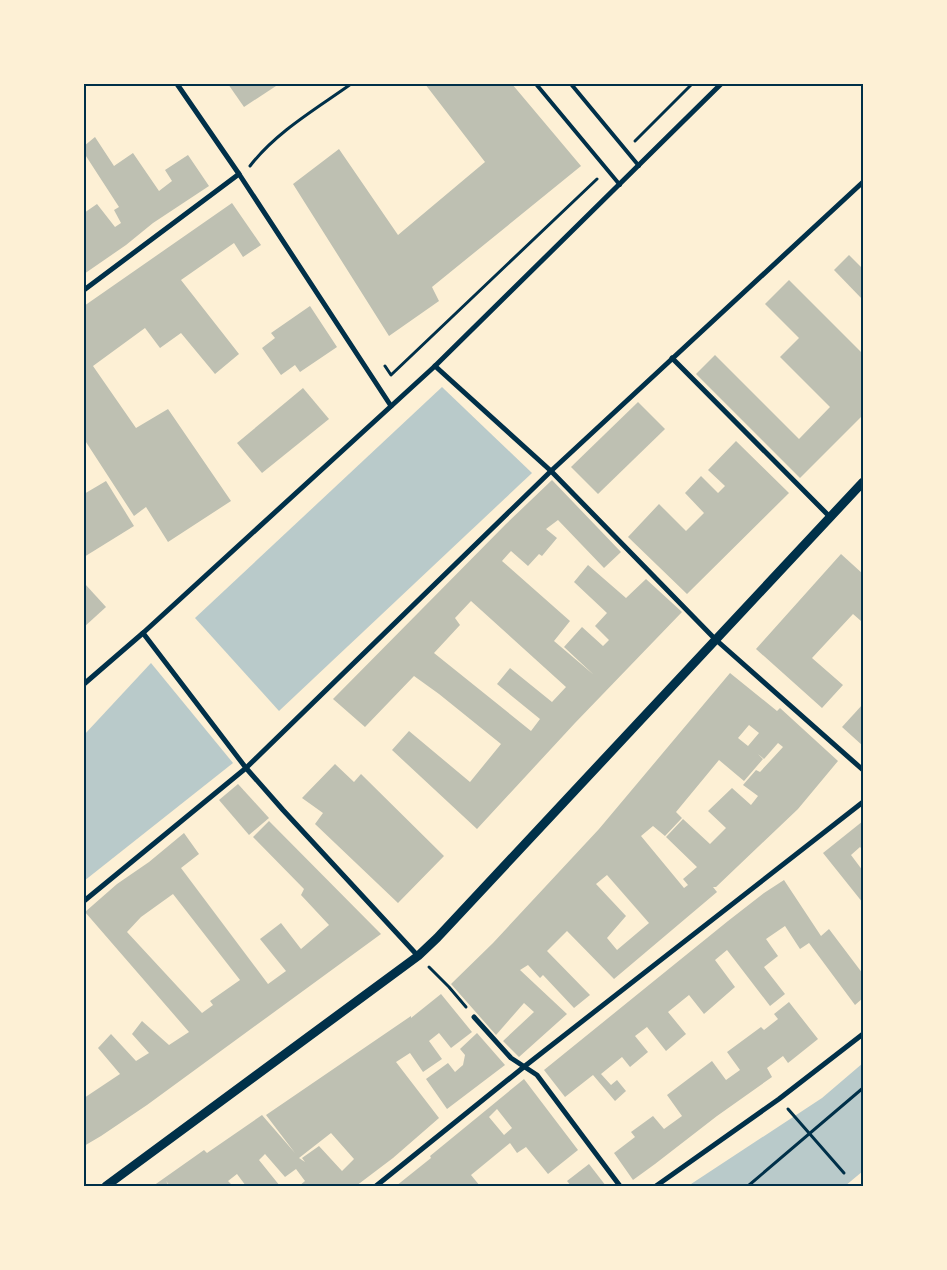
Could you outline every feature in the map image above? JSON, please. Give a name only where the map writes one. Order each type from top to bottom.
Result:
[{"type":"street","points":[[177,84],[239,174],[391,406]]},
{"type":"street","points":[[84,684],[143,633],[435,366],[721,84]]},
{"type":"street","points":[[84,290],[239,174]]},
{"type":"street","points":[[84,900],[246,768],[551,471],[863,182]]},
{"type":"street","points":[[672,358],[830,517]]},
{"type":"street","points":[[435,366],[551,471],[715,639],[863,770]]},
{"type":"street","points":[[106,1186],[418,956],[438,938],[863,482]]},
{"type":"street","points":[[143,633],[246,768],[418,956]]},
{"type":"street","points":[[376,1186],[525,1066],[863,802]]},
{"type":"street","points":[[474,1017],[511,1058],[537,1075],[620,1186]]},
{"type":"street","points":[[656,1186],[779,1099],[863,1034]]},
{"type":"lane","points":[[536,84],[620,184]]},
{"type":"lane","points":[[571,84],[639,166]]},
{"type":"path","points":[[239,174],[261,152],[350,84]]},
{"type":"path","points":[[626,150],[692,84]]},
{"type":"path","points":[[249,166],[255,174]]},
{"type":"path","points":[[380,359],[391,376],[608,169]]},
{"type":"path","points":[[418,956],[449,987],[474,1017]]},
{"type":"path","points":[[748,1186],[863,1088]]},
{"type":"path","points":[[779,1099],[844,1172]]},
{"type":"shaded area","points":[[442,387],[532,473],[279,711],[195,618]]},
{"type":"shaded area","points":[[151,663],[233,763],[84,881],[84,735]]},
{"type":"shaded area","points":[[863,1063],[863,1171],[845,1186],[688,1186],[822,1098]]},
{"type":"building","points":[[228,84],[279,84],[244,107]]},
{"type":"building","points":[[425,84],[512,84],[581,166],[432,287],[439,301],[389,336],[293,184],[339,149],[398,235],[485,162]]},
{"type":"building","points":[[95,137],[114,166],[133,153],[159,191],[172,181],[165,170],[188,155],[209,186],[153,223],[126,245],[84,274],[84,213],[97,204],[115,227],[121,223],[114,210],[119,207],[84,153],[84,146]]},
{"type":"building","points":[[232,203],[261,245],[243,257],[234,243],[181,280],[239,354],[215,374],[181,333],[160,348],[145,328],[93,366],[136,428],[168,409],[231,501],[168,542],[146,507],[134,516],[84,439],[84,306]]},
{"type":"building","points":[[849,255],[863,269],[863,300],[834,270]]},
{"type":"building","points":[[789,280],[863,352],[863,415],[800,478],[696,374],[715,355],[799,439],[830,407],[780,357],[799,338],[765,304]]},
{"type":"building","points":[[310,306],[337,347],[300,372],[295,365],[281,375],[262,348],[275,338],[271,333]]},
{"type":"building","points":[[303,388],[329,419],[262,473],[237,443]]},
{"type":"building","points":[[638,402],[665,429],[598,494],[571,467]]},
{"type":"building","points":[[736,441],[789,493],[687,594],[628,537],[659,504],[686,531],[704,513],[685,493],[701,476],[718,493],[725,486],[708,470]]},
{"type":"building","points":[[552,480],[621,552],[604,568],[558,520],[546,529],[557,538],[542,556],[539,554],[528,566],[511,551],[502,561],[570,621],[554,641],[594,675],[564,647],[582,627],[603,646],[609,640],[595,626],[607,613],[574,582],[588,565],[626,598],[646,579],[682,612],[575,723],[477,829],[392,750],[409,731],[470,782],[501,744],[414,676],[365,727],[333,699]],"holes":[[[471,601],[566,687],[552,702],[510,668],[497,684],[540,719],[531,731],[434,653],[460,625],[455,618]]]},
{"type":"building","points":[[106,481],[134,526],[84,557],[84,494]]},
{"type":"building","points":[[841,554],[863,574],[863,619],[861,621],[853,614],[812,658],[843,685],[822,708],[756,649]]},
{"type":"building","points":[[85,584],[106,607],[84,627],[84,586]]},
{"type":"building","points":[[730,673],[777,711],[780,708],[838,761],[798,809],[716,887],[713,887],[717,892],[614,979],[567,931],[547,951],[590,995],[574,1008],[543,975],[540,978],[528,965],[520,970],[567,1014],[519,1057],[503,1041],[534,1012],[524,1003],[496,1035],[451,984],[493,943],[599,829]],"holes":[[[749,725],[759,733],[748,746],[738,738]],[[778,743],[783,747],[760,772],[756,770],[743,785],[758,796],[751,805],[732,788],[708,811],[726,828],[710,844],[683,819],[666,837],[697,867],[683,879],[688,885],[684,888],[641,836],[653,826],[665,836],[682,818],[676,812],[719,760],[744,781],[763,759],[758,754],[764,759]],[[607,875],[649,923],[617,950],[607,938],[626,916],[596,884]]]},
{"type":"building","points":[[863,704],[863,746],[842,727]]},
{"type":"building","points":[[335,764],[354,782],[361,774],[444,856],[398,903],[315,824],[323,813],[302,798]]},
{"type":"building","points":[[238,784],[269,818],[249,835],[219,800]]},
{"type":"building","points":[[269,821],[381,934],[147,1105],[84,1146],[84,1098],[120,1074],[98,1048],[111,1034],[136,1061],[149,1053],[132,1034],[142,1021],[169,1045],[189,1032],[85,912],[117,884],[149,862],[184,833],[199,854],[181,868],[268,984],[286,971],[260,939],[281,923],[301,949],[329,925],[301,895],[304,889],[253,837]],"holes":[[[173,894],[240,980],[210,1001],[213,1005],[202,1013],[127,932],[141,917]]]},
{"type":"building","points":[[863,821],[863,850],[860,847],[851,855],[863,871],[863,903],[823,853]]},
{"type":"building","points":[[784,880],[821,936],[829,929],[863,974],[863,998],[855,1005],[809,943],[800,949],[785,926],[766,939],[778,956],[764,967],[785,994],[770,1006],[727,950],[715,960],[735,987],[704,1014],[689,995],[668,1012],[686,1034],[666,1051],[647,1027],[635,1036],[648,1052],[630,1067],[622,1057],[601,1074],[611,1085],[617,1080],[626,1091],[615,1101],[593,1075],[565,1097],[544,1070],[728,921]]},
{"type":"building","points":[[441,994],[472,1032],[451,1048],[439,1033],[429,1041],[442,1059],[423,1072],[410,1053],[396,1062],[439,1118],[393,1158],[356,1186],[299,1186],[305,1181],[296,1169],[285,1177],[265,1154],[259,1160],[280,1186],[246,1186],[237,1174],[228,1181],[233,1186],[170,1186],[166,1181],[169,1186],[153,1186],[204,1150],[207,1153],[262,1115],[295,1153],[266,1115],[411,1016],[411,1018]],"holes":[[[331,1133],[354,1159],[342,1171],[319,1146],[302,1158],[305,1162],[299,1158]]]},
{"type":"building","points":[[789,1002],[818,1039],[788,1063],[783,1056],[767,1068],[772,1077],[633,1180],[614,1153],[635,1137],[631,1132],[653,1116],[664,1129],[682,1116],[667,1095],[712,1061],[726,1080],[740,1070],[727,1052],[761,1027],[764,1030],[778,1019],[774,1014]]},
{"type":"building","points":[[477,1033],[505,1065],[447,1109],[426,1079],[448,1063],[455,1072],[463,1065],[465,1055],[460,1049]]},
{"type":"building","points":[[524,1079],[578,1150],[548,1174],[526,1147],[517,1153],[510,1143],[471,1175],[480,1186],[396,1186],[431,1158],[430,1156]],"holes":[[[497,1109],[512,1128],[504,1135],[489,1117]]]},
{"type":"building","points":[[589,1164],[606,1186],[571,1186],[567,1181]]}]
